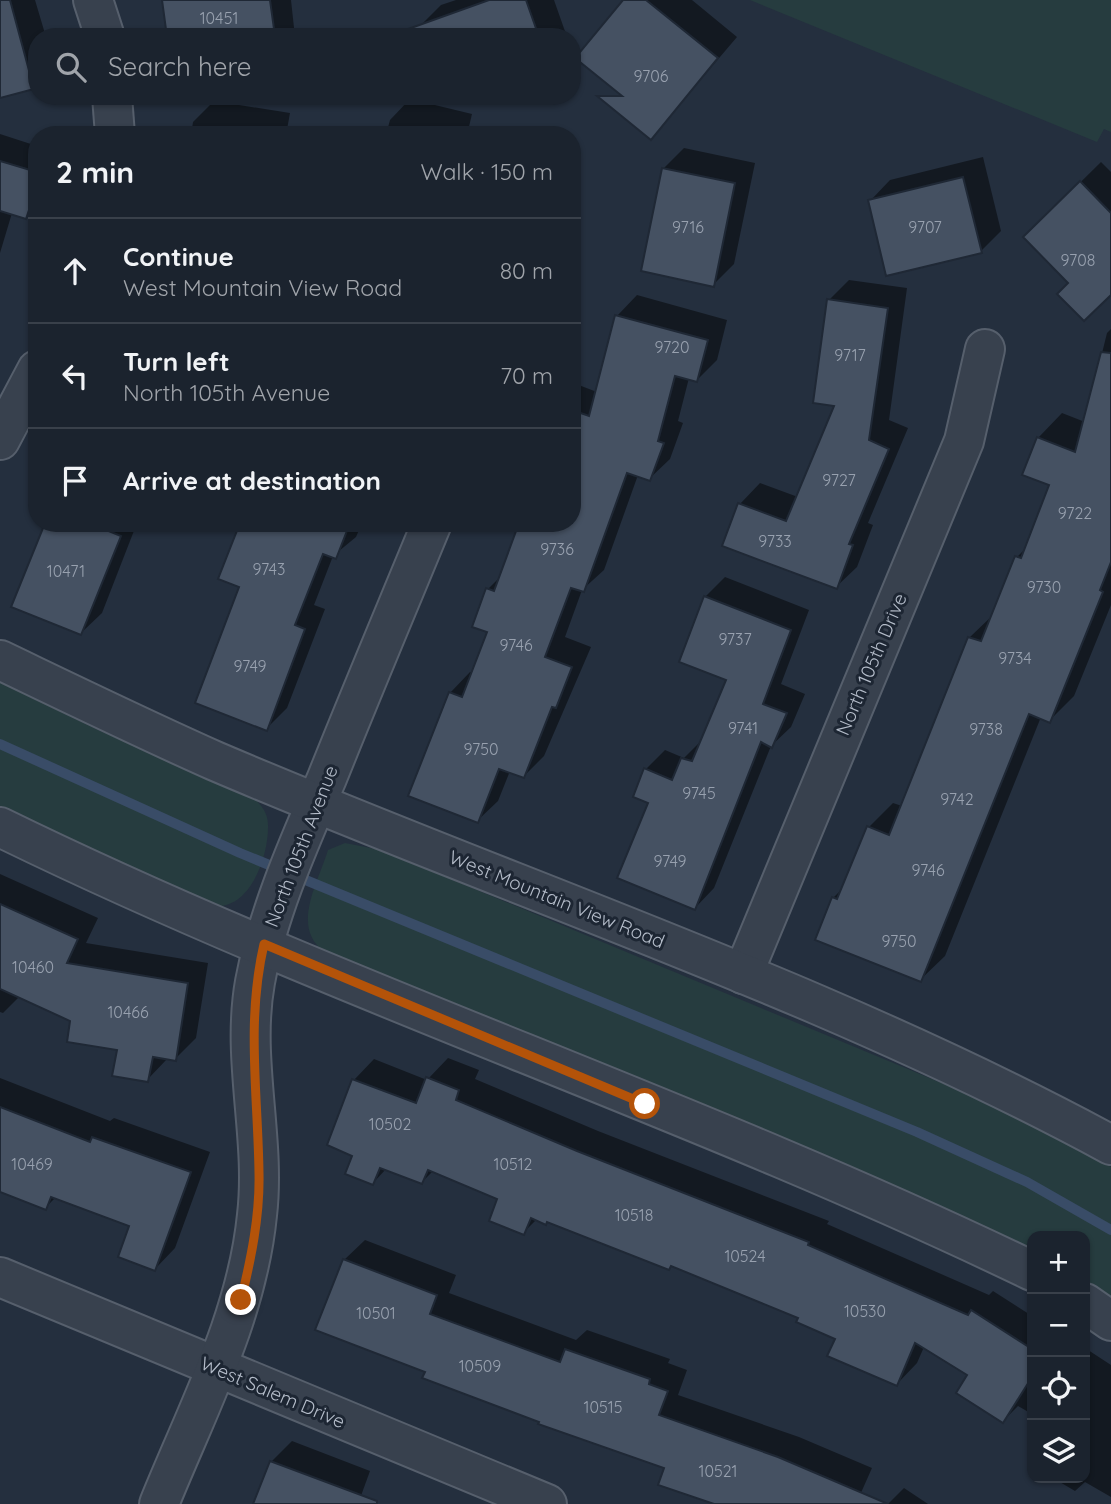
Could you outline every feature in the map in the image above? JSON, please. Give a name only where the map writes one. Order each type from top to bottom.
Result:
[{"type":"street","points":[[93,0],[102,28]]},
{"type":"street","points":[[113,105],[114,126]]},
{"type":"street","name":"North 105th Drive","points":[[743,974],[964,441],[985,349]]},
{"type":"street","points":[[0,440],[28,387]]},
{"type":"street","name":"North 105th Avenue","points":[[159,1504],[216,1368],[241,1300],[257,1214],[259,1175],[252,1023],[255,985],[264,944],[316,803],[428,532]]},
{"type":"street","name":"West Mountain View Road","points":[[0,660],[213,760],[743,974],[947,1061],[1111,1145]]},
{"type":"street","points":[[0,827],[70,861],[264,944],[911,1213],[1027,1269]]},
{"type":"street","name":"West Salem Drive","points":[[0,1278],[547,1504]]},
{"type":"street","points":[[1090,1306],[1111,1321]]},
{"type":"green space","points":[[750,0],[1111,0],[1111,132],[1104,129],[1097,142]]},
{"type":"green space","points":[[0,682],[98,730],[252,797],[263,809],[268,825],[261,866],[247,891],[237,900],[212,906],[0,809]]},
{"type":"green space","points":[[345,843],[381,850],[1004,1109],[1111,1167],[1111,1304],[1090,1291],[1090,1231],[1027,1231],[1027,1255],[325,952],[309,931],[308,918],[313,890],[328,850]]},
{"type":"building","points":[[0,0],[10,0],[28,67],[28,91],[0,98]]},
{"type":"building","points":[[162,0],[270,0],[274,28],[166,28]]},
{"type":"building","points":[[489,0],[526,0],[536,28],[411,28]]},
{"type":"building","points":[[623,0],[646,0],[718,58],[651,140],[597,96],[622,96],[581,63],[581,51]]},
{"type":"building","points":[[0,161],[28,169],[26,219],[0,211]]},
{"type":"building","points":[[662,168],[735,183],[714,287],[641,271]]},
{"type":"building","points":[[963,177],[982,253],[886,276],[868,200]]},
{"type":"building","points":[[1080,181],[1111,213],[1111,295],[1084,321],[1057,294],[1068,283],[1023,237]]},
{"type":"building","points":[[827,299],[888,308],[869,440],[889,449],[849,544],[853,545],[837,589],[722,546],[738,503],[786,521],[834,406],[813,403]]},
{"type":"building","points":[[615,315],[708,340],[697,382],[675,376],[658,441],[664,443],[650,481],[627,473],[584,592],[571,588],[545,657],[572,667],[556,708],[552,707],[524,778],[499,769],[478,823],[408,796],[449,692],[462,697],[487,632],[472,627],[486,588],[494,591],[516,532],[581,532],[581,413],[589,416]]},
{"type":"building","points":[[1101,352],[1111,353],[1111,562],[1100,590],[1103,592],[1050,723],[1029,714],[921,982],[815,940],[832,897],[837,899],[867,826],[889,835],[968,637],[981,641],[1015,556],[1021,558],[1049,485],[1022,475],[1037,437],[1075,452]]},
{"type":"building","points":[[41,532],[111,532],[121,536],[81,635],[11,607]]},
{"type":"building","points":[[236,532],[346,532],[336,559],[323,554],[295,625],[305,629],[267,731],[195,703],[239,587],[218,579]]},
{"type":"building","points":[[704,596],[791,630],[763,704],[787,713],[772,748],[761,742],[695,910],[617,878],[648,803],[633,797],[644,768],[672,780],[681,758],[692,761],[726,680],[679,662]]},
{"type":"building","points":[[0,904],[78,939],[67,963],[188,983],[176,1061],[153,1057],[148,1082],[112,1076],[117,1050],[67,1042],[70,1021],[0,989]]},
{"type":"building","points":[[426,1077],[459,1090],[456,1100],[577,1151],[809,1242],[808,1245],[968,1315],[971,1310],[1027,1346],[1027,1385],[1003,1423],[956,1393],[967,1375],[915,1343],[897,1386],[827,1356],[835,1339],[796,1322],[798,1318],[671,1266],[669,1270],[531,1218],[524,1235],[489,1221],[497,1199],[428,1170],[422,1184],[380,1168],[373,1185],[345,1174],[352,1156],[327,1145],[352,1079],[416,1103]]},
{"type":"building","points":[[0,1107],[90,1142],[92,1137],[191,1172],[155,1271],[118,1257],[129,1226],[51,1197],[46,1210],[0,1192]]},
{"type":"building","points":[[343,1259],[437,1295],[430,1314],[560,1362],[565,1349],[650,1379],[649,1384],[668,1391],[659,1415],[778,1457],[888,1504],[714,1504],[658,1485],[664,1468],[538,1424],[539,1422],[422,1378],[425,1372],[315,1330]]},
{"type":"building","points":[[270,1461],[377,1501],[377,1504],[253,1504]]},
{"type":"waterway","points":[[0,744],[240,853],[917,1132],[1027,1182],[1111,1230]]},
{"type":"route","points":[[241,1300],[251,1259],[257,1214],[259,1175],[252,1075],[252,1023],[255,985],[264,944],[645,1104]]}]
